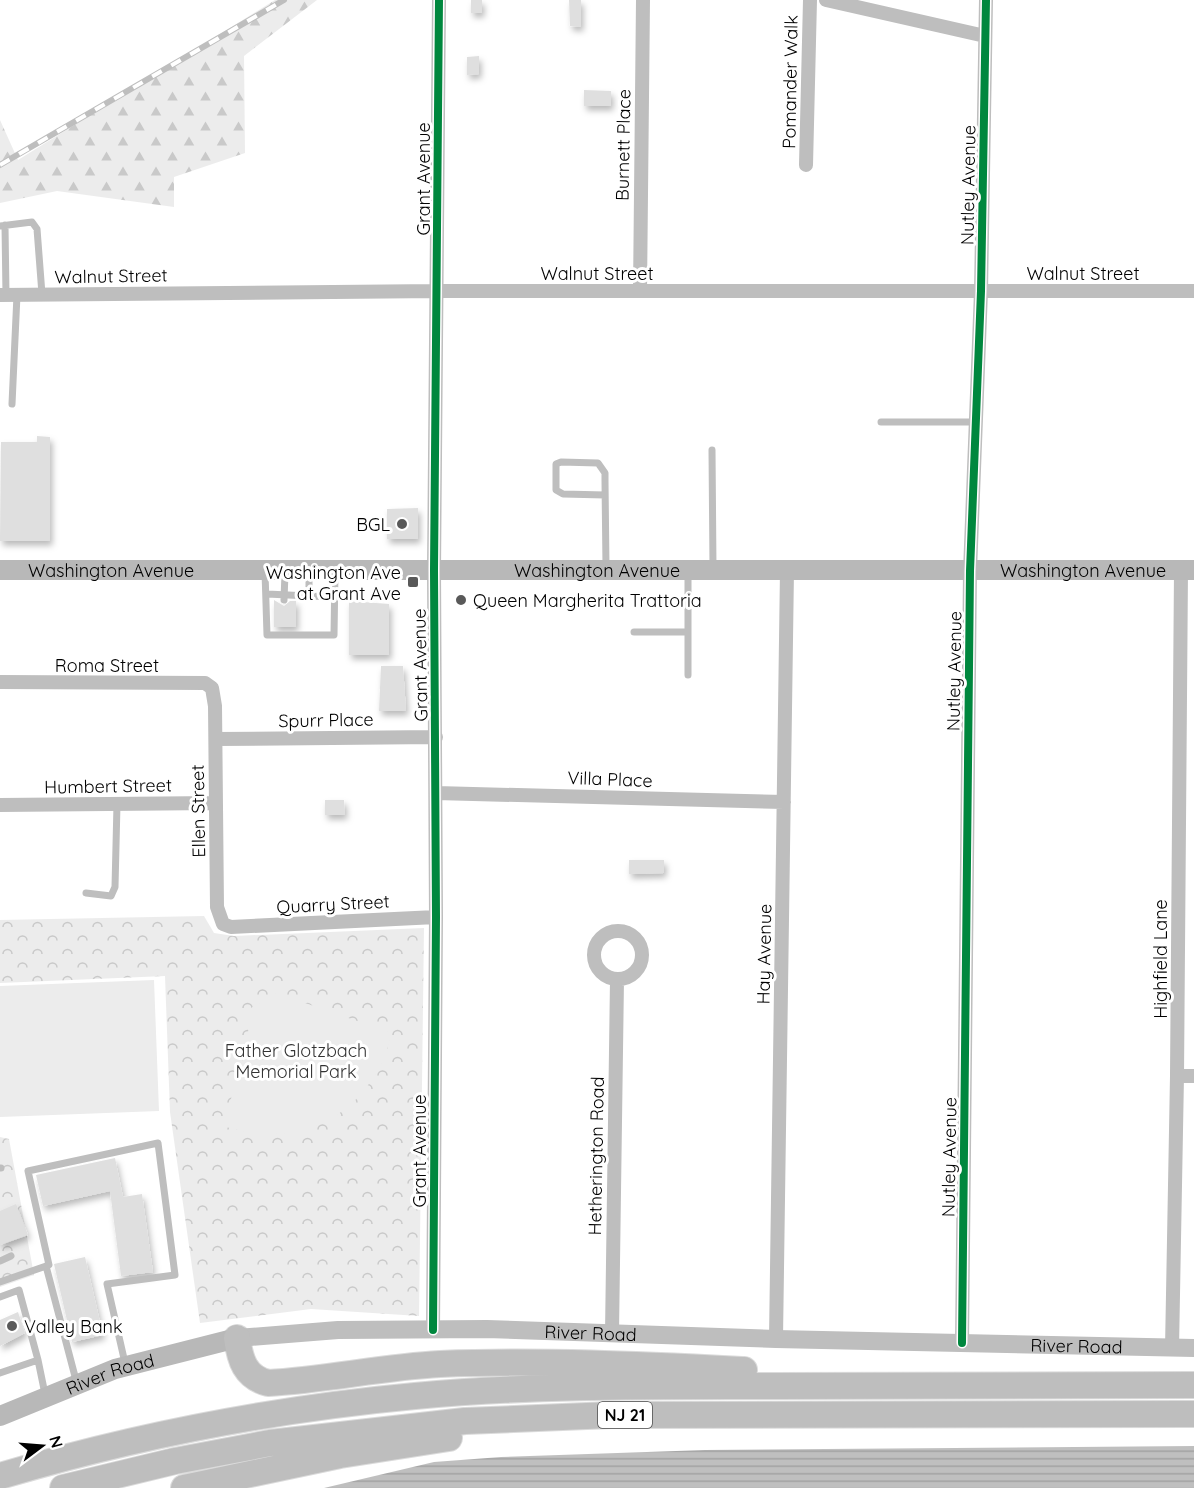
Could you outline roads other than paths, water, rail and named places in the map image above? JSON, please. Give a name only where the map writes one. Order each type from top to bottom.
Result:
[{"type":"highway","points":[[237,1338],[240,1355],[250,1375],[268,1383],[438,1365],[519,1362],[649,1364],[792,1372],[948,1385]]},
{"type":"highway","name":"NJ 21","points":[[8,1473],[114,1445],[218,1423],[413,1396],[600,1386],[1194,1385]]},
{"type":"highway","name":"NJ 21","points":[[63,1488],[175,1461],[318,1436],[465,1421],[611,1415],[1194,1414]]},
{"type":"highway","points":[[184,1488],[340,1455],[611,1415]]},
{"type":"main road","name":"Washington Avenue","points":[[0,570],[1187,570]]},
{"type":"main road","name":"River Road","points":[[0,1416],[126,1366],[237,1338]]},
{"type":"street","name":"Grant Avenue","points":[[433,1330],[436,917],[434,570],[439,0]]},
{"type":"street","name":"Burnett Place","points":[[640,291],[643,0]]},
{"type":"street","name":"Pomander Walk","points":[[806,165],[810,0]]},
{"type":"street","points":[[826,0],[985,36]]},
{"type":"street","name":"Nutley Avenue","points":[[962,1343],[970,571],[981,291],[986,0]]},
{"type":"street","name":"Walnut Street","points":[[8,295],[438,291],[1194,291]]},
{"type":"street","name":"Hay Avenue","points":[[776,1339],[788,570]]},
{"type":"street","name":"Highfield Lane","points":[[1172,1349],[1187,570]]},
{"type":"street","name":"Roma Street","points":[[0,682],[205,683],[212,688]]},
{"type":"street","name":"Ellen Street","points":[[212,688],[216,739],[217,907],[223,924],[231,927]]},
{"type":"street","name":"Spurr Place","points":[[216,739],[436,737]]},
{"type":"street","name":"Villa Place","points":[[436,793],[784,802]]},
{"type":"street","name":"Humbert Street","points":[[0,805],[216,803]]},
{"type":"street","name":"Quarry Street","points":[[231,927],[436,917]]},
{"type":"street","name":"Hetherington Road","points":[[612,1333],[617,980]]},
{"type":"street","points":[[1177,1076],[1194,1076]]},
{"type":"street","name":"River Road","points":[[237,1338],[301,1331],[433,1330],[1194,1348]]},
{"type":"lane","points":[[12,404],[8,295],[2,226],[32,222],[37,229],[42,294]]},
{"type":"lane","points":[[881,422],[976,422]]},
{"type":"lane","points":[[712,450],[713,570]]},
{"type":"lane","points":[[605,495],[563,494],[556,490],[556,464],[561,462],[598,463],[605,473],[606,570]]},
{"type":"lane","points":[[265,570],[267,635],[285,630],[334,635],[335,570]]},
{"type":"lane","points":[[285,570],[285,598]]},
{"type":"lane","points":[[309,570],[309,596]]},
{"type":"lane","points":[[688,570],[688,675]]},
{"type":"lane","points":[[267,594],[285,598],[334,597]]},
{"type":"lane","points":[[634,632],[688,632]]},
{"type":"lane","points":[[86,893],[111,896],[115,886],[117,804]]},
{"type":"lane","points":[[0,1282],[49,1265],[28,1171],[158,1143],[175,1275],[107,1284],[126,1366]]},
{"type":"lane","points":[[0,1261],[11,1256]]},
{"type":"lane","points":[[46,1266],[77,1384]]},
{"type":"lane","points":[[0,1297],[19,1290],[38,1360],[45,1397]]},
{"type":"lane","points":[[0,1373],[38,1360]]},
{"type":"railway","points":[[0,165],[284,0]]},
{"type":"place","name":"BGL","points":[[402,524]]},
{"type":"place","name":"Washington Ave at Grant Ave","points":[[413,582]]},
{"type":"place","name":"Queen Margherita Trattoria","points":[[461,600]]},
{"type":"place","name":"Valley Bank","points":[[12,1326]]},
{"type":"park label","name":"Father Glotzbach Memorial Park","points":[[296,1060]]}]
